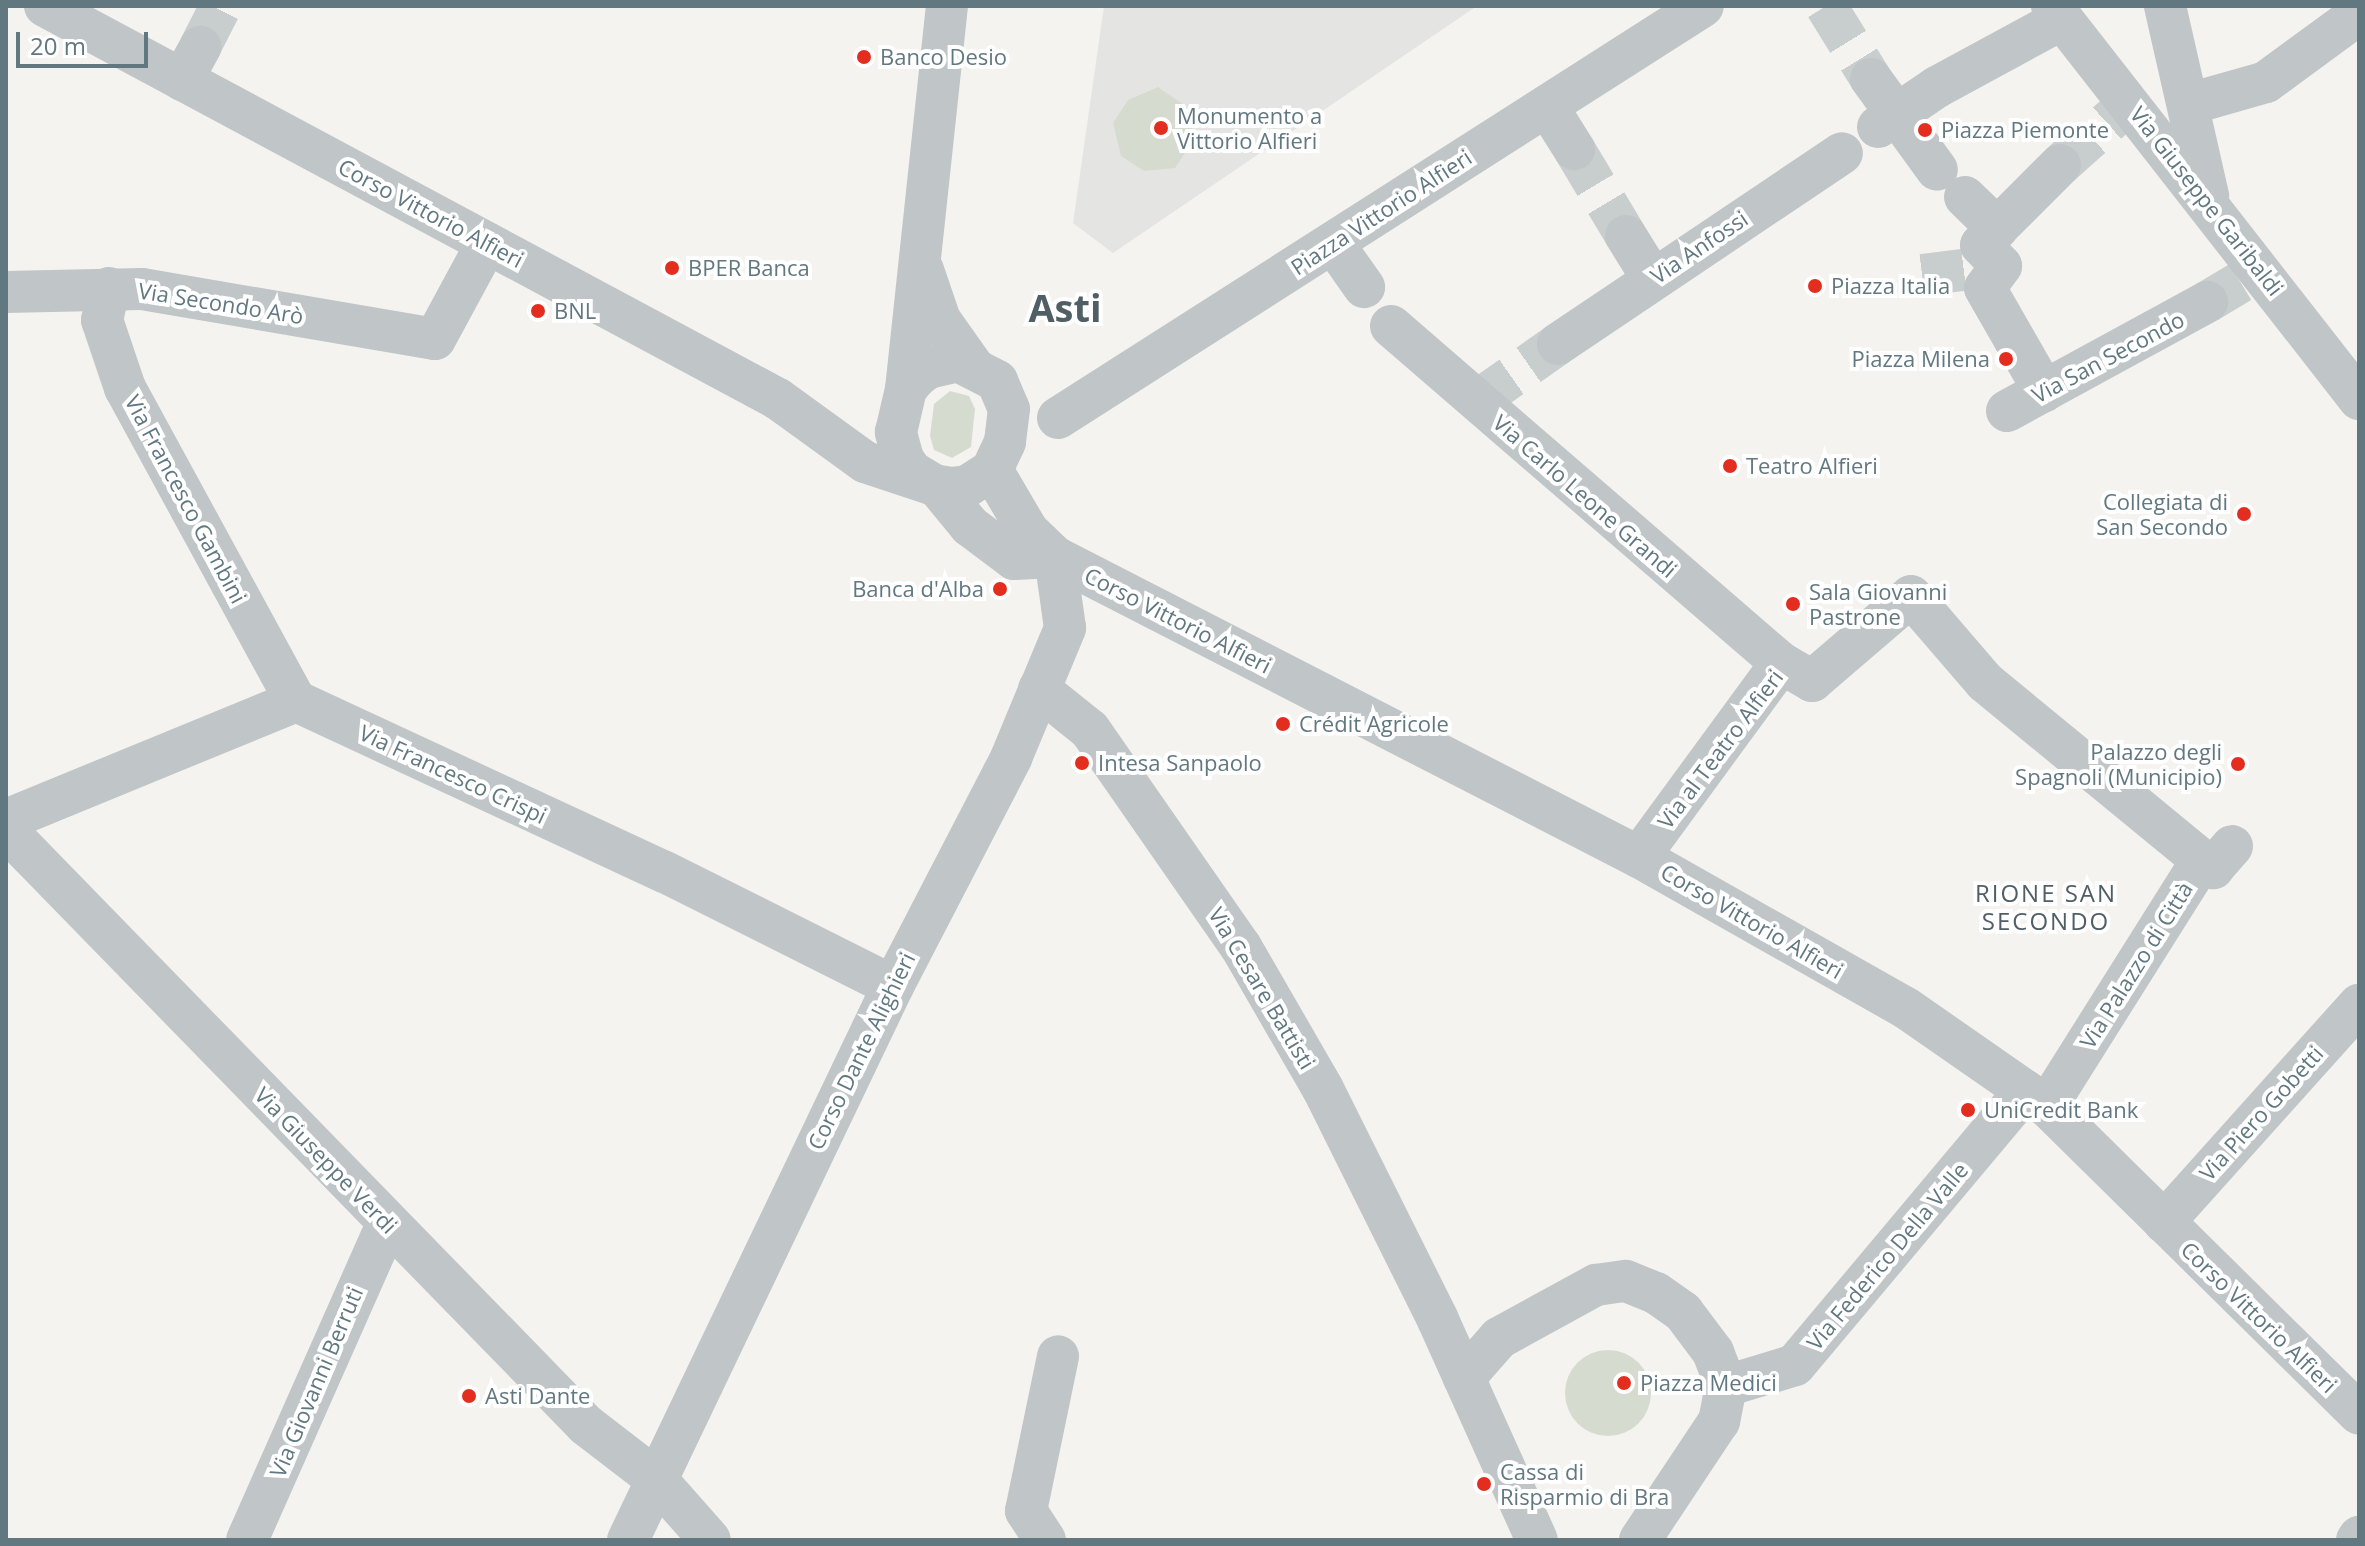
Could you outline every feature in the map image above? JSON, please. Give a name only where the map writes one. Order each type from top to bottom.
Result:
[{"type":"street","name":"Corso Vittorio Alfieri","points":[[45,6],[191,63],[487,243],[815,423],[865,462],[935,486],[970,526],[1014,559],[1055,557]]},
{"type":"street","points":[[902,404],[928,368],[958,361],[972,365],[997,381],[1009,409],[997,463],[967,486],[935,486],[903,459],[902,404],[947,6]]},
{"type":"street","name":"Piazza Vittorio Alfieri","points":[[997,463],[1058,418],[1703,6]]},
{"type":"street","points":[[2165,6],[2210,205]]},
{"type":"street","points":[[2044,391],[1992,267],[1951,183],[1883,107],[2057,12]]},
{"type":"street","name":"Via Giuseppe Garibaldi","points":[[2057,12],[2123,110],[2210,205],[2236,285],[2359,399]]},
{"type":"street","points":[[2189,104],[2266,82],[2359,14]]},
{"type":"street","points":[[1547,106],[1574,149]]},
{"type":"street","name":"Via Anfossi","points":[[1558,344],[1842,153]]},
{"type":"street","points":[[1992,267],[2060,165]]},
{"type":"street","points":[[1626,236],[1652,278]]},
{"type":"street","name":"Via Secondo Arò","points":[[6,292],[142,289],[435,339],[487,243]]},
{"type":"street","points":[[1333,243],[1364,287]]},
{"type":"street","points":[[920,262],[940,320],[972,365]]},
{"type":"street","name":"Via San Secondo","points":[[2007,411],[2236,285]]},
{"type":"street","name":"Via Francesco Gambini","points":[[109,288],[102,320],[125,388],[296,701]]},
{"type":"street","name":"Via Carlo Leone Grandi","points":[[1391,326],[1770,655]]},
{"type":"street","name":"Corso Vittorio Alfieri","points":[[815,423],[857,429],[902,404]]},
{"type":"street","points":[[1009,409],[1058,418]]},
{"type":"street","name":"Corso Vittorio Alfieri","points":[[997,463],[1028,531],[1055,557],[1639,857],[1906,1008],[2036,1098],[2359,1414]]},
{"type":"street","name":"Corso Dante Alighieri","points":[[628,1540],[893,986],[1011,758],[1065,628],[1055,557]]},
{"type":"street","name":"Via al Teatro Alfieri","points":[[1639,857],[1770,655],[1812,681],[1911,596],[1985,682],[2217,853]]},
{"type":"street","name":"Via Cesare Battisti","points":[[1039,689],[1090,730],[1241,947],[1323,1089],[1464,1378]]},
{"type":"street","points":[[6,820],[296,701]]},
{"type":"street","name":"Via Francesco Crispi","points":[[296,701],[665,872],[893,986]]},
{"type":"street","name":"Via Giuseppe Verdi","points":[[6,830],[586,1425],[656,1479],[710,1540]]},
{"type":"street","name":"Via Palazzo di Città","points":[[2036,1098],[2217,853]]},
{"type":"street","name":"Via Piero Gobetti","points":[[2164,1222],[2359,1005]]},
{"type":"street","name":"Via Federico Della Valle","points":[[1726,1386],[1795,1365],[2036,1098]]},
{"type":"street","name":"Via Giovanni Berruti","points":[[257,1537],[387,1224]]},
{"type":"street","points":[[1537,1540],[1464,1378],[1499,1338],[1596,1285],[1626,1281],[1656,1293],[1683,1312],[1713,1352],[1726,1386],[1719,1421],[1640,1540]]},
{"type":"street","points":[[1035,1525],[1058,1356]]},
{"type":"shaded area","points":[[1104,6],[1477,6],[1113,253],[1073,223]]},
{"type":"shaded area","points":[[1158,87],[1184,105],[1195,138],[1175,168],[1144,171],[1121,156],[1113,123],[1128,100]]},
{"type":"shaded area","points":[[950,391],[969,396],[975,409],[971,447],[952,458],[934,450],[930,436],[934,404]]},
{"type":"shaded area","points":[[1608,1350],[1625,1353],[1639,1362],[1648,1376],[1651,1393],[1648,1410],[1639,1424],[1625,1433],[1608,1436],[1591,1433],[1577,1424],[1568,1410],[1565,1393],[1568,1376],[1577,1362],[1591,1353]]},
{"type":"tunnel","points":[[200,47],[221,6]]},
{"type":"tunnel","points":[[1826,6],[1871,79]]},
{"type":"tunnel","points":[[2060,165],[2115,116]]},
{"type":"tunnel","points":[[1574,149],[1626,236]]},
{"type":"tunnel","points":[[1922,275],[1978,268]]},
{"type":"tunnel","points":[[2207,302],[2240,282]]},
{"type":"tunnel","points":[[1477,401],[1558,344]]},
{"type":"place","name":"Banco Desio","points":[[864,57]]},
{"type":"place","name":"Monumento a Vittorio Alfieri","points":[[1161,128]]},
{"type":"place","name":"Piazza Piemonte","points":[[1925,130]]},
{"type":"place","name":"BPER Banca","points":[[672,268]]},
{"type":"place","name":"Piazza Italia","points":[[1815,286]]},
{"type":"place","name":"BNL","points":[[538,311]]},
{"type":"place","name":"Piazza Milena","points":[[2006,359]]},
{"type":"place","name":"Teatro Alfieri","points":[[1730,466]]},
{"type":"place","name":"Collegiata di San Secondo","points":[[2244,514]]},
{"type":"place","name":"Banca d'Alba","points":[[1000,589]]},
{"type":"place","name":"Sala Giovanni Pastrone","points":[[1793,604]]},
{"type":"place","name":"Crédit Agricole","points":[[1283,724]]},
{"type":"place","name":"Intesa Sanpaolo","points":[[1082,763]]},
{"type":"place","name":"Palazzo degli Spagnoli (Municipio)","points":[[2238,764]]},
{"type":"place","name":"UniCredit Bank","points":[[1968,1110]]},
{"type":"place","name":"Piazza Medici","points":[[1624,1383]]},
{"type":"place","name":"Asti Dante","points":[[469,1396]]},
{"type":"place","name":"Cassa di Risparmio di Bra","points":[[1484,1484]]},
{"type":"district","name":"Asti","points":[[1065,308]]},
{"type":"district","name":"RIONE SAN SECONDO","points":[[2046,907]]}]
